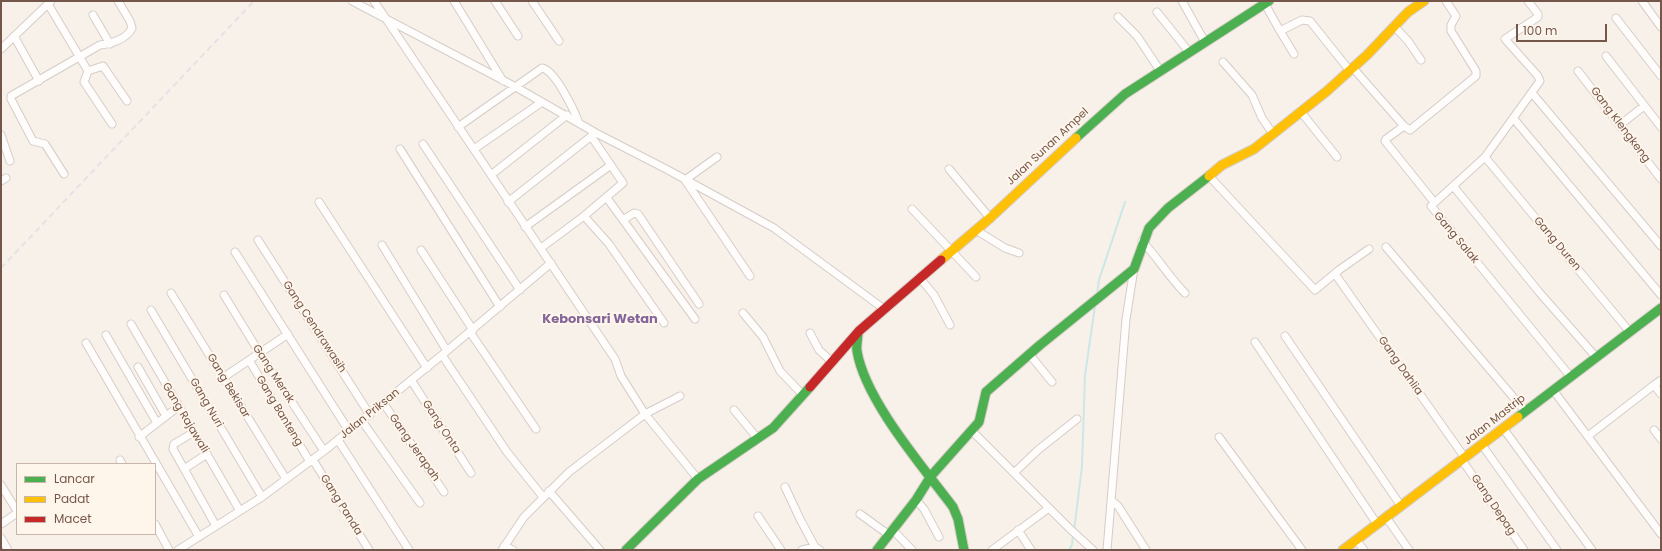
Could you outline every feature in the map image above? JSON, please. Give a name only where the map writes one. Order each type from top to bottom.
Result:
[{"type":"main road","points":[[877,550],[916,500],[931,476],[978,422],[982,412],[983,397],[986,392],[1127,274],[1148,228],[1168,208],[1222,165],[1254,149],[1301,112],[1351,69],[1408,12],[1424,1]]},
{"type":"main road","name":"Jalan Sunan Ampel","points":[[626,550],[698,479],[758,439],[781,420],[840,350],[859,331],[990,218],[1106,109],[1125,94],[1161,72],[1189,52],[1268,7]]},
{"type":"main road","name":"Jalan Mastrip","points":[[1343,550],[1661,308]]},
{"type":"main road","points":[[859,331],[856,339],[858,356],[867,381],[882,409],[953,507],[958,519],[964,550]]},
{"type":"main road","points":[[840,350],[849,350],[858,356]]},
{"type":"street","points":[[64,174],[45,144],[33,141],[11,100],[11,96],[100,45],[110,44],[130,32],[132,28],[130,21],[118,1]]},
{"type":"street","points":[[352,1],[567,115],[593,134],[668,170],[774,228],[884,309]]},
{"type":"street","points":[[374,1],[615,359],[621,376],[645,414],[698,479]]},
{"type":"street","points":[[454,1],[503,81]]},
{"type":"street","points":[[495,1],[518,36]]},
{"type":"street","points":[[532,1],[558,41]]},
{"type":"street","points":[[1182,1],[1205,42]]},
{"type":"street","points":[[1277,26],[1308,20],[1351,69],[1404,126],[1410,130],[1476,76],[1476,71],[1451,31],[1451,25],[1456,16],[1446,1]]},
{"type":"street","points":[[1434,202],[1454,186],[1485,157],[1514,119],[1540,79],[1505,39],[1538,17],[1538,14],[1528,1]]},
{"type":"street","points":[[1642,1],[1661,27]]},
{"type":"street","points":[[1,49],[49,2],[88,71]]},
{"type":"street","points":[[1268,7],[1277,26],[1294,54]]},
{"type":"street","points":[[1157,12],[1189,52]]},
{"type":"street","points":[[93,15],[110,44]]},
{"type":"street","points":[[1118,17],[1137,36],[1161,72]]},
{"type":"street","points":[[1616,18],[1661,76]]},
{"type":"street","points":[[1394,27],[1408,41],[1421,60]]},
{"type":"street","points":[[14,36],[39,81]]},
{"type":"street","points":[[1606,56],[1661,127]]},
{"type":"street","points":[[1223,62],[1252,96],[1262,118],[1273,134]]},
{"type":"street","points":[[88,71],[103,66],[128,101]]},
{"type":"street","points":[[458,127],[514,86],[539,69],[544,68],[559,86],[579,123]]},
{"type":"street","points":[[88,71],[84,82],[112,124]]},
{"type":"street","name":"Gang Klengkeng","points":[[1578,71],[1661,179]]},
{"type":"street","points":[[1532,93],[1661,246]]},
{"type":"street","points":[[474,149],[542,102]]},
{"type":"street","points":[[1620,125],[1644,106]]},
{"type":"street","points":[[1301,112],[1337,157]]},
{"type":"street","points":[[491,175],[567,115]]},
{"type":"street","points":[[1514,119],[1661,295]]},
{"type":"street","name":"Gang Salak","points":[[1404,126],[1386,139],[1386,141],[1434,202],[1430,206],[1570,376]]},
{"type":"street","points":[[541,248],[607,198],[624,183],[611,165],[593,134]]},
{"type":"street","points":[[508,202],[593,134]]},
{"type":"street","points":[[1,135],[3,150],[10,161]]},
{"type":"street","points":[[423,144],[520,290]]},
{"type":"street","points":[[400,149],[500,307]]},
{"type":"street","points":[[685,180],[717,157]]},
{"type":"street","name":"Gang Duren","points":[[1485,157],[1629,331]]},
{"type":"street","points":[[525,226],[611,165]]},
{"type":"street","points":[[949,169],[990,218]]},
{"type":"street","points":[[1209,176],[1313,290],[1369,249]]},
{"type":"street","points":[[685,180],[750,276]]},
{"type":"street","points":[[1454,186],[1539,292],[1596,357]]},
{"type":"street","points":[[607,198],[695,319]]},
{"type":"street","points":[[319,202],[427,368]]},
{"type":"street","points":[[912,209],[976,277]]},
{"type":"street","points":[[623,220],[634,213],[638,214],[699,304]]},
{"type":"street","points":[[584,216],[608,244],[664,323]]},
{"type":"street","points":[[976,230],[1007,249],[1019,253]]},
{"type":"street","name":"Gang Cendrawasih","points":[[258,240],[370,415]]},
{"type":"street","points":[[1142,241],[1162,263],[1173,281],[1185,293]]},
{"type":"street","points":[[382,245],[445,353],[507,452],[543,497]]},
{"type":"street","points":[[1386,247],[1526,411]]},
{"type":"street","points":[[421,250],[471,331],[536,428]]},
{"type":"street","points":[[235,252],[350,431]]},
{"type":"street","name":"Jalan Priksan","points":[[178,550],[262,497],[350,431],[551,263]]},
{"type":"street","points":[[1107,550],[1126,319],[1127,274]]},
{"type":"street","name":"Gang Dahlia","points":[[1335,274],[1464,459]]},
{"type":"street","points":[[920,278],[934,295],[950,325]]},
{"type":"street","name":"Gang Bekisar","points":[[171,293],[286,479]]},
{"type":"street","name":"Gang Merak","points":[[224,295],[259,352],[324,451]]},
{"type":"street","name":"Gang Nuri","points":[[151,310],[262,497]]},
{"type":"street","points":[[743,313],[763,337],[780,371],[803,395]]},
{"type":"street","name":"Gang Rajawali","points":[[131,324],[178,407],[240,510]]},
{"type":"street","points":[[810,333],[819,350],[831,361]]},
{"type":"street","points":[[224,377],[259,352],[288,334]]},
{"type":"street","points":[[106,335],[157,423]]},
{"type":"street","points":[[1285,336],[1401,506]]},
{"type":"street","points":[[1255,342],[1377,524]]},
{"type":"street","points":[[86,343],[155,463]]},
{"type":"street","points":[[1030,355],[1052,382]]},
{"type":"street","name":"Gang Banteng","points":[[249,360],[311,461]]},
{"type":"street","points":[[138,367],[166,416]]},
{"type":"street","name":"Gang Onta","points":[[411,380],[471,473]]},
{"type":"street","points":[[1588,436],[1661,380]]},
{"type":"street","points":[[153,392],[165,384]]},
{"type":"street","points":[[1654,385],[1661,394]]},
{"type":"street","points":[[1553,390],[1661,534]]},
{"type":"street","points":[[513,550],[503,548],[524,517],[569,472],[645,414],[680,396]]},
{"type":"street","name":"Gang Jerapah","points":[[384,404],[444,492]]},
{"type":"street","points":[[139,436],[178,407]]},
{"type":"street","points":[[734,410],[758,439]]},
{"type":"street","points":[[1015,472],[1038,450],[1077,419]]},
{"type":"street","points":[[362,421],[420,503]]},
{"type":"street","points":[[1503,428],[1592,550]]},
{"type":"street","points":[[972,430],[1069,528],[1093,550]]},
{"type":"street","points":[[1654,430],[1661,439]]},
{"type":"street","points":[[194,432],[173,447],[216,526]]},
{"type":"street","points":[[1219,437],[1302,550]]},
{"type":"street","points":[[338,440],[409,550]]},
{"type":"street","points":[[1482,445],[1557,550]]},
{"type":"street","points":[[184,469],[207,454]]},
{"type":"street","name":"Gang Depag","points":[[1464,459],[1524,550]]},
{"type":"street","name":"Gang Panda","points":[[311,461],[369,550]]},
{"type":"street","points":[[156,465],[199,537]]},
{"type":"street","points":[[1,485],[16,510]]},
{"type":"street","points":[[785,486],[800,520],[817,549],[802,550]]},
{"type":"street","points":[[549,491],[600,550]]},
{"type":"street","points":[[916,500],[924,509],[939,537]]},
{"type":"street","points":[[1112,501],[1118,506],[1146,550]]},
{"type":"street","points":[[992,550],[1049,508]]},
{"type":"street","points":[[1,524],[16,513]]},
{"type":"street","points":[[860,514],[891,532],[912,550]]},
{"type":"street","points":[[758,516],[781,550]]},
{"type":"street","points":[[1386,517],[1409,550]]},
{"type":"street","points":[[156,526],[169,550]]},
{"type":"street","points":[[1018,530],[1031,550]]},
{"type":"street","points":[[1,538],[8,550]]},
{"type":"street","points":[[1356,540],[1364,550]]},
{"type":"waterway","points":[[1097,294],[1099,280],[1125,202]]},
{"type":"waterway","points":[[1074,531],[1082,466],[1085,375],[1095,306]]},
{"type":"waterway","points":[[1069,550],[1072,545],[1073,535]]},
{"type":"railway","points":[[1,268],[254,1]]},
{"type":"traffic: fast","points":[[1076,138],[1125,94],[1269,1]]},
{"type":"traffic: fast","points":[[877,550],[916,500],[931,476],[979,422],[986,392],[1040,345],[1134,269],[1149,228],[1168,208],[1209,176]]},
{"type":"traffic: fast","points":[[1518,417],[1661,308]]},
{"type":"traffic: fast","points":[[858,333],[857,351],[862,370],[871,390],[897,432],[953,507],[958,519],[964,550]]},
{"type":"traffic: fast","points":[[626,550],[698,479],[773,428],[810,387]]},
{"type":"traffic: slow","points":[[1209,176],[1222,165],[1254,149],[1327,91],[1367,55],[1408,12],[1424,1]]},
{"type":"traffic: slow","points":[[941,260],[990,218],[1076,138]]},
{"type":"traffic: slow","points":[[1343,550],[1518,417]]},
{"type":"traffic: jam","points":[[810,387],[859,331],[941,260]]},
{"type":"district","name":"Kebonsari Wetan","points":[[600,320]]}]
